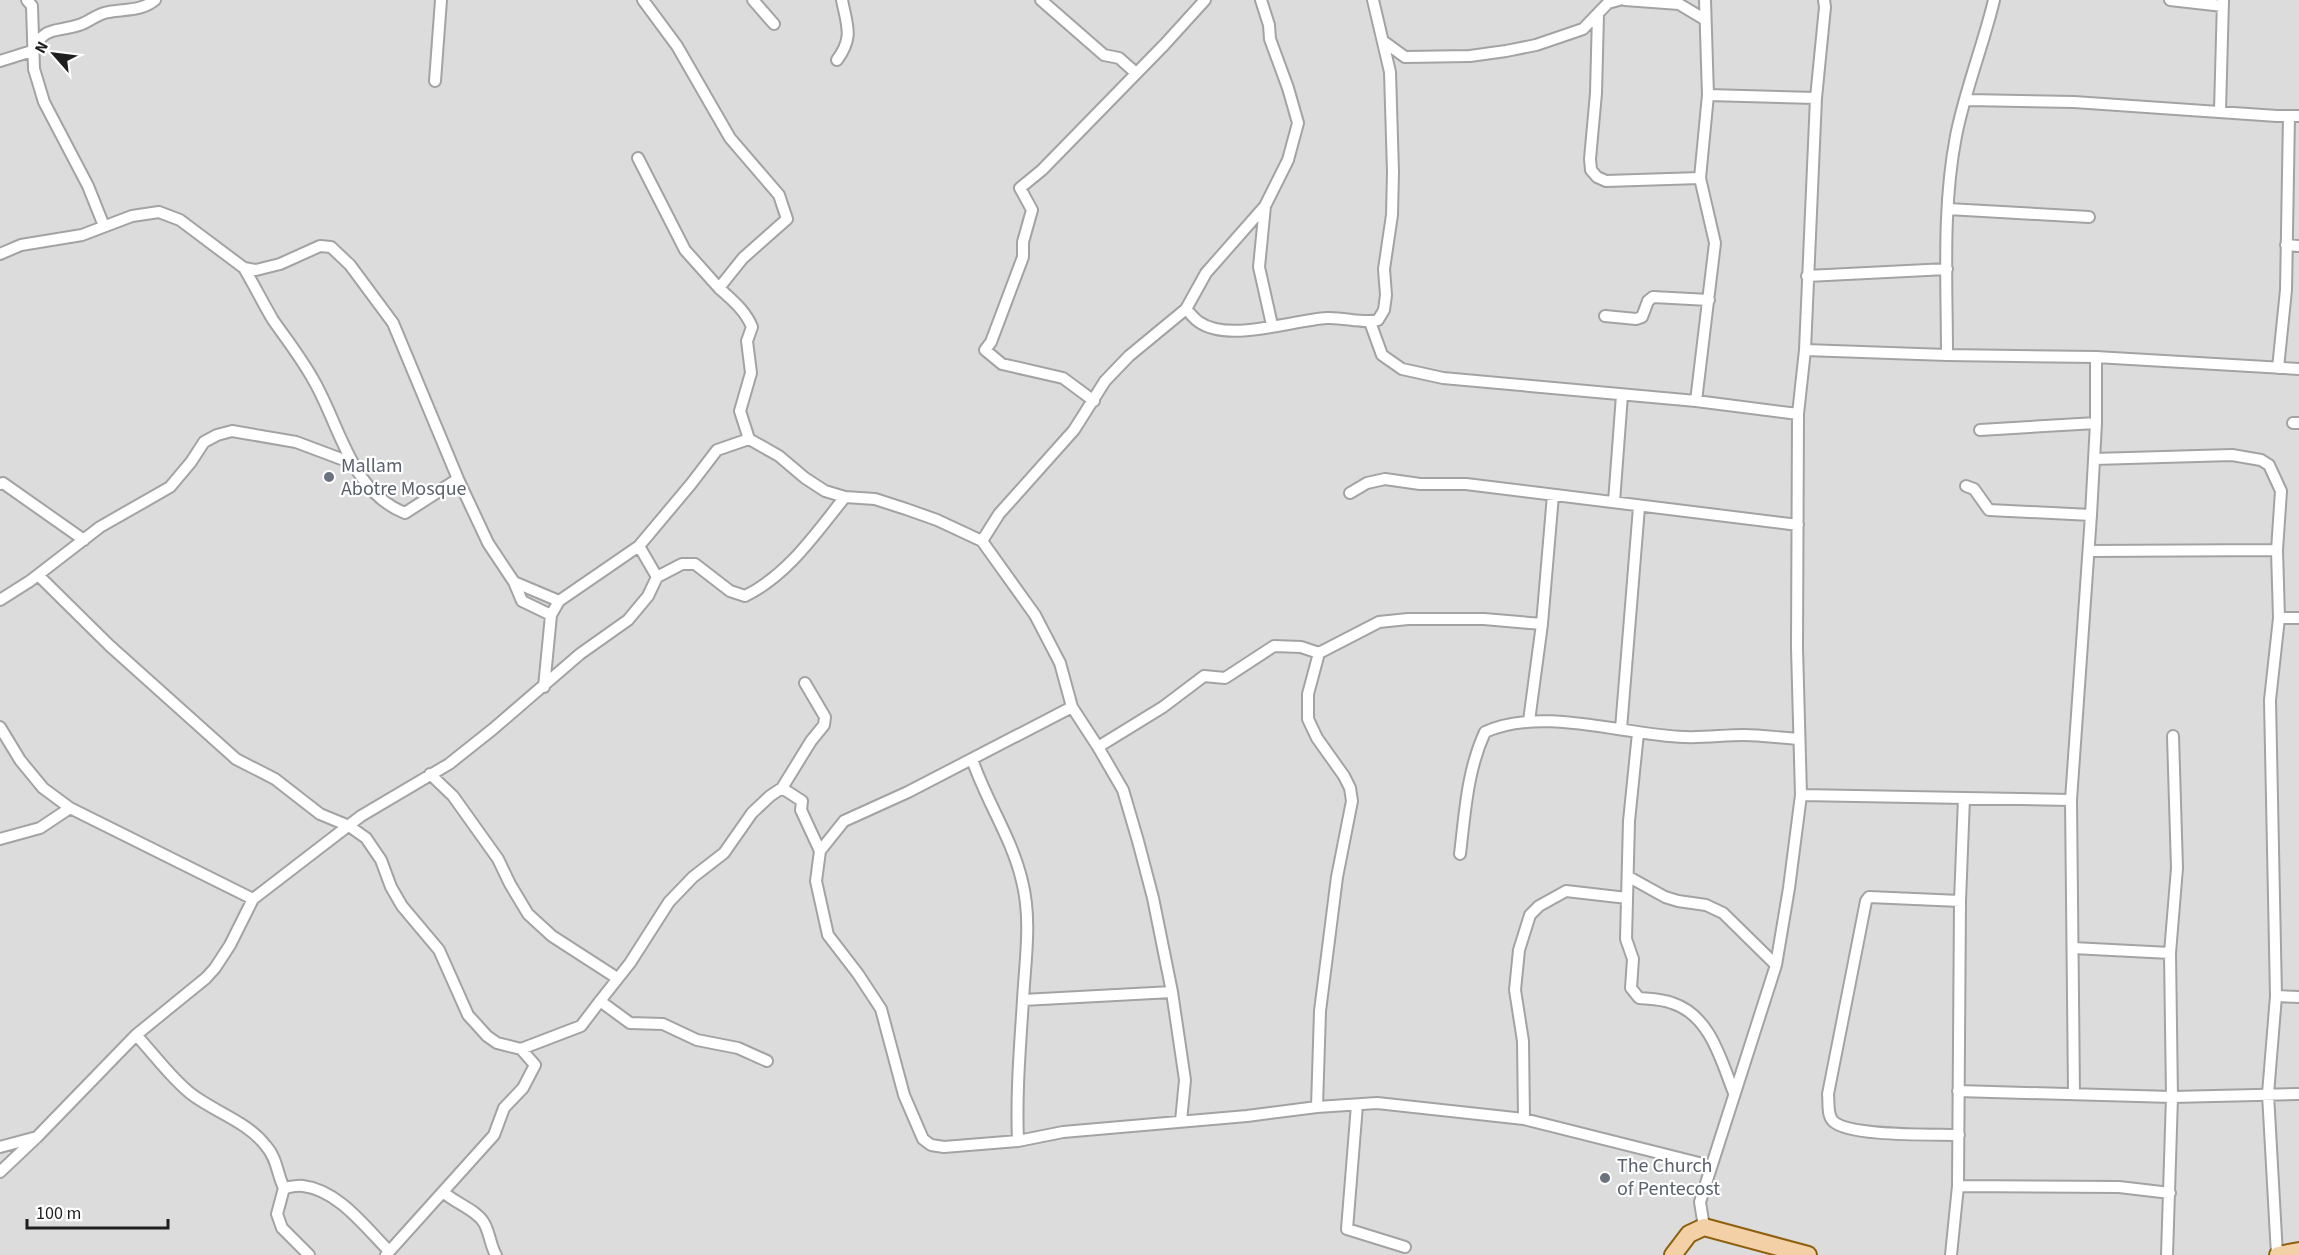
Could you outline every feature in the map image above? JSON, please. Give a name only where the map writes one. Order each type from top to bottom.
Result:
[{"type":"main road","points":[[1673,1255],[1689,1234],[1704,1227],[1808,1255]]},
{"type":"main road","points":[[2277,1255],[2299,1251]]},
{"type":"street","points":[[27,0],[32,6],[34,69],[44,102],[88,186],[104,225]]},
{"type":"street","points":[[0,61],[32,51],[40,36],[57,29],[80,25],[106,12],[135,9],[155,0]]},
{"type":"street","points":[[435,81],[441,0]]},
{"type":"street","points":[[643,0],[676,46],[730,138],[779,195],[786,213],[787,219],[743,258],[718,288]]},
{"type":"street","points":[[753,0],[774,24]]},
{"type":"street","points":[[837,60],[846,48],[849,39],[842,0]]},
{"type":"street","points":[[1041,0],[1104,55],[1119,58],[1136,73]]},
{"type":"street","points":[[1094,401],[1063,378],[1002,364],[985,350],[991,342],[1023,257],[1023,242],[1032,210],[1020,188],[1042,170],[1205,0]]},
{"type":"street","points":[[982,541],[999,514],[1067,439],[1105,381],[1129,356],[1186,309],[1206,273],[1265,206],[1288,160],[1298,123],[1270,39],[1269,25],[1261,0]]},
{"type":"street","points":[[1186,309],[1199,323],[1215,329],[1246,332],[1272,325],[1328,318],[1355,318],[1370,322],[1378,320],[1384,310],[1386,295],[1384,269],[1392,215],[1393,183],[1390,72],[1373,0]]},
{"type":"street","points":[[1383,41],[1405,57],[1470,56],[1536,45],[1583,29],[1608,3],[1619,0]]},
{"type":"street","points":[[1625,0],[1683,2],[1704,19]]},
{"type":"street","points":[[1696,401],[1716,243],[1700,178],[1708,95],[1705,0]]},
{"type":"street","points":[[1704,1227],[1700,1202],[1776,965],[1801,795],[1798,414],[1805,350],[1816,98],[1824,0]]},
{"type":"street","points":[[1947,355],[1947,209],[1957,134],[1994,0]]},
{"type":"street","points":[[2170,0],[2223,3],[2220,111]]},
{"type":"street","points":[[1598,14],[1591,170],[1597,177],[1606,181],[1700,178]]},
{"type":"street","points":[[1390,72],[1405,57]]},
{"type":"street","points":[[1708,95],[1816,98]]},
{"type":"street","points":[[1967,100],[2074,102],[2294,116],[2286,245],[2286,290],[2278,368]]},
{"type":"street","points":[[638,158],[685,250],[718,288],[739,306],[752,327],[747,341],[751,373],[740,411],[749,439],[779,456],[825,491],[845,497],[875,499],[906,509],[982,541],[1035,615],[1060,663],[1072,707],[1123,790],[1153,898],[1172,992],[1185,1080],[1181,1121]]},
{"type":"street","points":[[1265,206],[1259,267],[1272,325]]},
{"type":"street","points":[[1947,209],[2090,217]]},
{"type":"street","points":[[0,254],[21,245],[82,235],[132,216],[159,212],[180,220],[244,268],[272,318],[314,381],[352,463],[382,500],[405,513],[458,479]]},
{"type":"street","points":[[2286,245],[2299,246]]},
{"type":"street","points":[[244,268],[256,270],[280,264],[320,246],[332,248],[350,265],[393,323],[458,479],[488,543],[514,582],[522,601],[551,615]]},
{"type":"street","points":[[1807,276],[1947,269]]},
{"type":"street","points":[[1605,316],[1636,319],[1642,317],[1648,301],[1653,297],[1709,300]]},
{"type":"street","points":[[1370,322],[1382,355],[1402,369],[1443,378],[1696,401],[1798,414]]},
{"type":"street","points":[[1805,350],[2096,357],[2299,369]]},
{"type":"street","points":[[2074,1094],[2071,800],[2091,516],[2096,423],[2096,357]]},
{"type":"street","points":[[1614,502],[1622,395]]},
{"type":"street","points":[[1980,430],[2096,423]]},
{"type":"street","points":[[0,600],[38,575],[100,527],[170,487],[191,462],[204,441],[217,435],[232,431],[296,442],[352,463]]},
{"type":"street","points":[[544,687],[551,615],[559,601],[639,546],[717,450],[749,439]]},
{"type":"street","points":[[2094,459],[2232,455],[2261,460],[2270,465],[2281,490],[2277,550],[2279,618],[2270,700],[2276,996],[2268,1094],[2277,1255]]},
{"type":"street","points":[[1350,493],[1367,483],[1385,479],[1420,484],[1466,484],[1798,525]]},
{"type":"street","points":[[0,484],[3,483],[84,540]]},
{"type":"street","points":[[1966,486],[1974,489],[1989,510],[2091,516]]},
{"type":"street","points":[[1529,721],[1542,624],[1553,495]]},
{"type":"street","points":[[0,1172],[136,1035],[215,968],[230,945],[253,899],[370,810],[449,764],[544,687],[580,654],[628,620],[648,596],[657,577],[682,564],[694,564],[730,591],[745,596],[758,590],[789,566],[845,497]]},
{"type":"street","points":[[1621,729],[1640,507]]},
{"type":"street","points":[[639,546],[657,577]]},
{"type":"street","points":[[2089,551],[2277,550]]},
{"type":"street","points":[[38,575],[110,646],[236,759],[275,779],[320,814],[349,826],[366,838],[381,860],[402,906],[439,950],[468,1015],[477,1027],[497,1043],[521,1049],[535,1065],[529,1078],[504,1108],[494,1134],[387,1253],[351,1213],[328,1195],[300,1185],[284,1188]]},
{"type":"street","points":[[514,582],[559,601]]},
{"type":"street","points":[[2279,618],[2299,618]]},
{"type":"street","points":[[1098,747],[1162,707],[1204,676],[1225,678],[1274,646],[1301,647],[1319,653],[1379,622],[1408,619],[1484,619],[1542,624]]},
{"type":"street","points":[[1317,1107],[1320,1011],[1337,877],[1352,801],[1350,788],[1344,776],[1317,738],[1308,718],[1308,694],[1319,653]]},
{"type":"street","points":[[521,1049],[581,1026],[630,963],[669,902],[693,877],[724,853],[752,813],[782,788],[811,741],[824,725],[825,717],[805,683]]},
{"type":"street","points":[[1072,707],[908,792],[844,821],[820,851],[816,880],[828,935],[881,1009],[904,1095],[923,1139],[931,1145],[944,1148],[1018,1142],[1063,1132],[1377,1103],[1524,1119],[1711,1166]]},
{"type":"street","points":[[1460,854],[1464,807],[1479,745],[1485,732],[1494,728],[1529,721],[1685,737],[1745,735],[1799,739]]},
{"type":"street","points":[[0,727],[20,760],[43,788],[70,808],[253,899]]},
{"type":"street","points":[[1638,733],[1629,821],[1626,939],[1633,959],[1631,988],[1639,998],[1672,1003],[1695,1015],[1708,1030],[1734,1093]]},
{"type":"street","points":[[2167,1255],[2172,1097],[2170,953],[2177,868],[2173,736]]},
{"type":"street","points":[[972,759],[982,788],[1013,848],[1023,883],[1027,921],[1017,1083],[1018,1142]]},
{"type":"street","points":[[430,774],[453,796],[498,859],[528,914],[552,936],[617,978]]},
{"type":"street","points":[[782,788],[802,801],[801,810],[820,851]]},
{"type":"street","points":[[1801,795],[2071,800]]},
{"type":"street","points":[[1951,1255],[1958,1186],[1960,901],[1964,798]]},
{"type":"street","points":[[0,839],[40,828],[70,808]]},
{"type":"street","points":[[1629,877],[1678,902],[1706,905],[1723,913],[1776,965]]},
{"type":"street","points":[[1524,1119],[1523,1041],[1515,990],[1519,950],[1530,915],[1539,906],[1566,891],[1628,898]]},
{"type":"street","points":[[1959,1135],[1881,1133],[1841,1126],[1833,1121],[1829,1114],[1828,1094],[1866,901],[1869,897],[1960,901]]},
{"type":"street","points":[[2073,948],[2170,953]]},
{"type":"street","points":[[1023,1000],[1172,992]]},
{"type":"street","points":[[2276,996],[2299,997]]},
{"type":"street","points":[[600,1001],[630,1023],[663,1024],[697,1040],[738,1048],[767,1061]]},
{"type":"street","points":[[136,1035],[190,1093],[245,1127],[266,1145],[276,1161],[277,1174],[284,1188],[277,1214],[282,1228],[309,1255]]},
{"type":"street","points":[[1958,1091],[2172,1097],[2299,1094]]},
{"type":"street","points":[[1357,1105],[1347,1229],[1405,1247]]},
{"type":"street","points":[[0,1147],[37,1137]]},
{"type":"street","points":[[1958,1186],[2119,1187],[2170,1193]]},
{"type":"street","points":[[443,1192],[484,1222],[496,1255]]},
{"type":"shaded area","points":[[0,0],[2299,0],[2299,1255],[0,1255]]},
{"type":"place","name":"Mallam Abotre Mosque","points":[[329,477]]},
{"type":"place","name":"The Church of Pentecost","points":[[1605,1178]]}]
